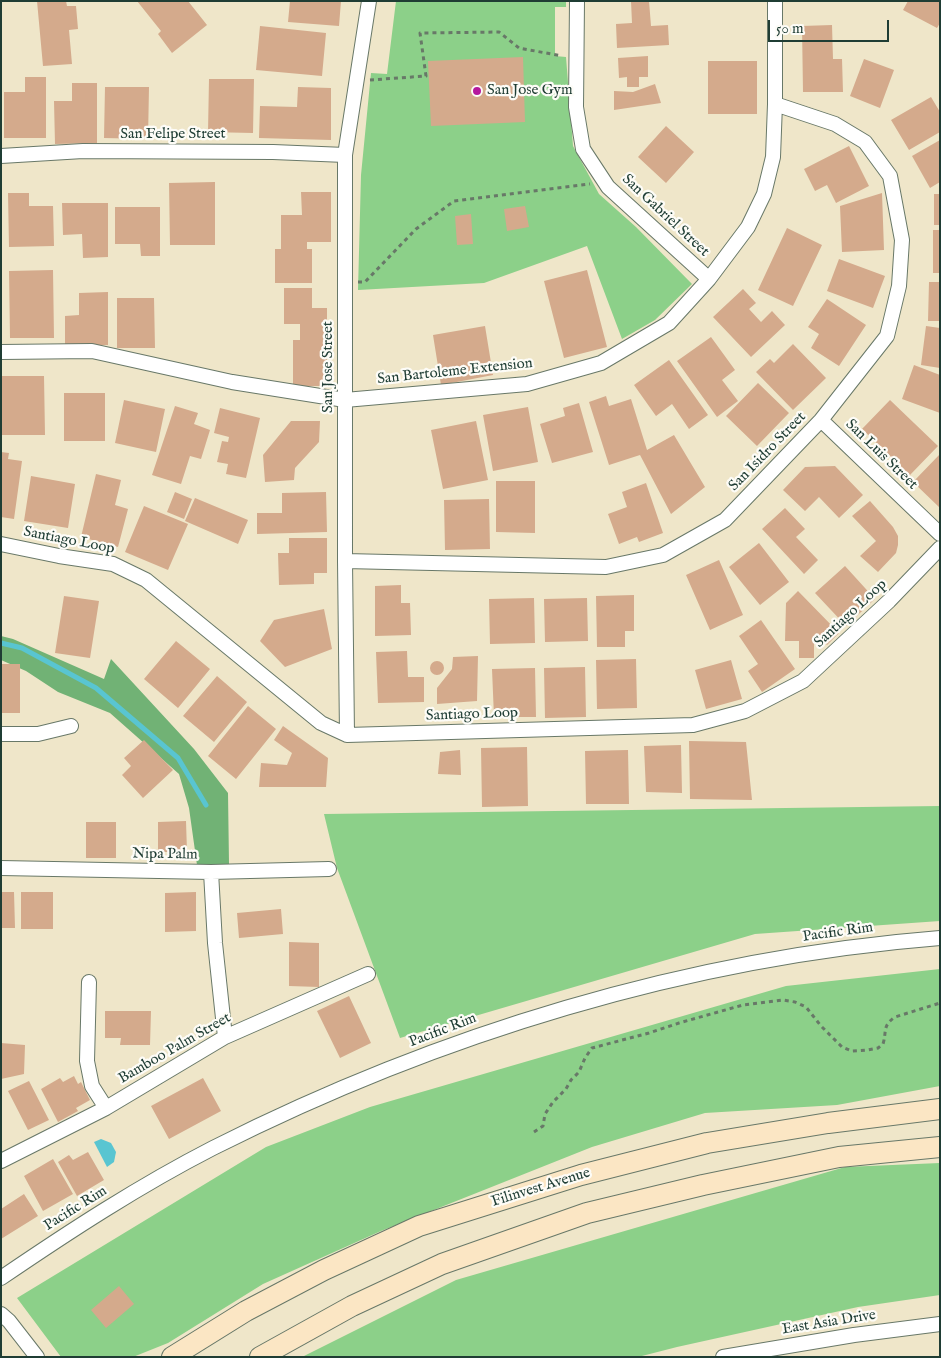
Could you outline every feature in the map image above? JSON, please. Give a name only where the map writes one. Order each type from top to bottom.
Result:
[{"type":"main road","name":"Filinvest Avenue","points":[[172,1357],[246,1311],[315,1274],[419,1226],[581,1175],[707,1143],[828,1123],[940,1109]]},
{"type":"main road","points":[[260,1357],[352,1306],[442,1264],[587,1213],[703,1185],[839,1157],[940,1147]]},
{"type":"street","name":"San Jose Street","points":[[347,735],[345,155],[369,1]]},
{"type":"street","name":"San Gabriel Street","points":[[577,1],[576,107],[584,149],[608,187],[709,279]]},
{"type":"street","name":"San Bartoleme Extension","points":[[1,352],[92,351],[232,382],[345,400],[527,384],[601,363],[669,323],[709,279],[748,226],[764,194],[773,157],[775,1]]},
{"type":"street","name":"San Isidro Street","points":[[345,561],[606,567],[663,555],[725,520],[821,420],[887,336],[899,286],[902,240],[890,176],[865,142],[835,124],[775,104]]},
{"type":"street","name":"San Felipe Street","points":[[1,156],[83,151],[273,152],[345,155]]},
{"type":"street","name":"San Luis Street","points":[[821,420],[940,534]]},
{"type":"street","name":"Santiago Loop","points":[[1,544],[59,556],[113,564],[146,580],[321,723],[347,735],[693,725],[745,710],[803,681],[890,601],[940,548]]},
{"type":"street","points":[[1,734],[38,734],[71,726]]},
{"type":"street","name":"Nipa Palm","points":[[1,868],[211,872],[329,869]]},
{"type":"street","points":[[211,872],[215,943],[224,1037]]},
{"type":"street","name":"Pacific Rim","points":[[1,1278],[68,1232],[212,1149],[351,1084],[481,1034],[645,987],[717,970],[835,950],[940,938]]},
{"type":"street","name":"Bamboo Palm Street","points":[[1,1161],[106,1108],[224,1037],[368,974]]},
{"type":"street","points":[[89,982],[87,1061],[92,1086],[106,1108]]},
{"type":"street","points":[[1,1314],[9,1321],[37,1357]]},
{"type":"street","name":"East Asia Drive","points":[[723,1357],[854,1334],[940,1324]]},
{"type":"path","points":[[356,80],[426,76],[420,33],[500,32],[520,48],[564,56]]},
{"type":"path","points":[[344,283],[365,282],[416,230],[454,202],[605,182]]},
{"type":"path","points":[[534,1132],[543,1126],[545,1114],[579,1072],[592,1048],[649,1034],[728,1009],[784,1000],[806,1007],[821,1026],[842,1046],[852,1051],[868,1050],[878,1048],[882,1044],[884,1029],[889,1021],[895,1017],[940,1003]]},
{"type":"green space","points":[[396,1],[566,1],[566,7],[555,7],[555,56],[566,57],[573,146],[599,194],[636,227],[692,284],[655,320],[622,339],[587,246],[484,283],[358,290],[361,175],[371,73],[387,74]]},
{"type":"green space","points":[[1,636],[13,639],[104,679],[111,659],[194,749],[228,793],[229,864],[197,865],[189,808],[179,774],[110,713],[58,692],[26,671],[1,660]]},
{"type":"green space","points":[[940,806],[940,921],[755,934],[400,1038],[337,868],[324,814]]},
{"type":"green space","points":[[940,969],[940,1086],[837,1105],[705,1113],[592,1147],[381,1231],[263,1284],[168,1343],[133,1357],[61,1357],[17,1298],[266,1147],[370,1107],[786,986]]},
{"type":"green space","points":[[940,1163],[940,1295],[858,1307],[638,1357],[302,1357],[456,1280],[845,1167]]},
{"type":"water","points":[[101,1139],[111,1143],[116,1152],[114,1162],[107,1167],[94,1142]]},
{"type":"building","points":[[37,1],[66,1],[67,6],[76,6],[78,29],[69,30],[72,64],[43,66]]},
{"type":"building","points":[[137,1],[188,1],[207,25],[172,53],[158,34],[161,31]]},
{"type":"building","points":[[290,1],[341,1],[339,26],[288,22]]},
{"type":"building","points":[[631,1],[649,1],[651,26],[668,25],[669,45],[617,48],[616,24],[632,23]]},
{"type":"building","points":[[908,1],[940,1],[940,23],[937,28],[903,10]]},
{"type":"building","points":[[832,25],[833,59],[842,59],[843,92],[803,92],[802,26]]},
{"type":"building","points":[[260,26],[326,33],[322,76],[256,70]]},
{"type":"building","points":[[648,56],[648,77],[639,77],[639,87],[627,87],[627,77],[619,78],[618,58]]},
{"type":"building","name":"San Jose Gym","points":[[523,57],[525,122],[431,126],[428,61]]},
{"type":"building","points":[[864,59],[894,70],[880,108],[850,96]]},
{"type":"building","points":[[708,61],[757,61],[757,114],[708,114]]},
{"type":"building","points":[[25,77],[46,77],[46,138],[4,138],[4,92],[25,92]]},
{"type":"building","points":[[209,79],[254,79],[253,133],[208,132]]},
{"type":"building","points":[[72,83],[97,83],[97,143],[55,144],[54,101],[72,101]]},
{"type":"building","points":[[655,84],[661,103],[614,110],[614,91],[633,92]]},
{"type":"building","points":[[105,87],[149,87],[148,139],[104,138]]},
{"type":"building","points":[[298,87],[331,88],[331,140],[259,138],[260,106],[297,107]]},
{"type":"building","points":[[931,97],[940,112],[940,132],[909,150],[891,120]]},
{"type":"building","points":[[666,126],[694,152],[666,183],[638,157]]},
{"type":"building","points":[[940,140],[940,182],[930,188],[912,156]]},
{"type":"building","points":[[849,146],[869,186],[836,203],[827,185],[815,191],[804,169]]},
{"type":"building","points":[[215,182],[215,245],[170,245],[169,183]]},
{"type":"building","points":[[301,192],[331,192],[331,242],[307,242],[307,249],[312,249],[312,283],[275,283],[275,249],[281,249],[281,215],[302,215]]},
{"type":"building","points":[[8,193],[29,193],[29,206],[53,206],[54,246],[9,247]]},
{"type":"building","points":[[882,193],[884,250],[842,252],[840,206]]},
{"type":"building","points":[[934,194],[940,194],[940,225],[934,225]]},
{"type":"building","points":[[62,203],[108,203],[108,257],[83,258],[82,234],[63,235]]},
{"type":"building","points":[[525,206],[529,227],[507,231],[504,209]]},
{"type":"building","points":[[115,207],[160,207],[160,256],[141,256],[140,244],[115,244]]},
{"type":"building","points":[[471,214],[473,244],[457,245],[455,216]]},
{"type":"building","points":[[787,228],[822,245],[793,306],[758,290]]},
{"type":"building","points":[[933,230],[940,230],[940,273],[933,273]]},
{"type":"building","points":[[839,259],[885,276],[873,308],[827,291]]},
{"type":"building","points":[[53,270],[54,338],[10,338],[9,271]]},
{"type":"building","points":[[587,270],[607,347],[564,358],[544,281]]},
{"type":"building","points":[[929,282],[940,282],[940,321],[928,321]]},
{"type":"building","points":[[284,288],[312,288],[312,308],[327,308],[327,386],[293,386],[293,340],[300,340],[300,324],[284,324]]},
{"type":"building","points":[[743,289],[756,303],[749,309],[761,322],[772,311],[785,325],[751,357],[713,317]]},
{"type":"building","points":[[108,292],[108,345],[65,345],[65,316],[79,315],[79,293]]},
{"type":"building","points":[[117,298],[154,298],[155,348],[117,348]]},
{"type":"building","points":[[827,299],[866,325],[839,366],[811,348],[819,334],[808,327]]},
{"type":"building","points":[[485,326],[493,375],[441,385],[433,335]]},
{"type":"building","points":[[926,326],[940,328],[940,368],[921,365]]},
{"type":"building","points":[[711,337],[735,370],[722,380],[738,401],[717,417],[677,361]]},
{"type":"building","points":[[793,344],[826,378],[793,410],[756,372],[770,359],[774,363]]},
{"type":"building","points":[[669,360],[708,415],[689,429],[672,404],[656,416],[634,385]]},
{"type":"building","points":[[914,365],[940,375],[940,413],[902,399]]},
{"type":"building","points":[[2,376],[44,376],[45,435],[2,435]]},
{"type":"building","points":[[758,383],[789,413],[757,446],[726,416]]},
{"type":"building","points":[[64,393],[105,393],[105,441],[64,441]]},
{"type":"building","points":[[606,396],[609,406],[631,399],[647,450],[674,435],[705,487],[671,514],[640,455],[609,465],[589,402]]},
{"type":"building","points":[[124,400],[165,409],[156,452],[115,443]]},
{"type":"building","points":[[890,400],[938,446],[910,475],[862,429]]},
{"type":"building","points":[[579,403],[593,452],[552,463],[540,424],[565,416],[563,408]]},
{"type":"building","points":[[175,406],[198,413],[194,424],[210,430],[201,459],[190,456],[181,484],[152,475]]},
{"type":"building","points":[[528,407],[538,462],[493,471],[483,415]]},
{"type":"building","points":[[220,408],[260,418],[246,478],[226,474],[228,464],[217,462],[222,441],[228,442],[229,437],[214,433]]},
{"type":"building","points":[[291,421],[320,421],[319,442],[295,468],[294,480],[265,482],[263,455]]},
{"type":"building","points":[[476,421],[488,480],[443,489],[431,430]]},
{"type":"building","points":[[1,452],[9,453],[8,459],[22,461],[14,519],[1,517]]},
{"type":"building","points":[[940,454],[940,508],[913,482]]},
{"type":"building","points":[[835,466],[863,495],[839,518],[819,497],[805,511],[783,490],[805,467]]},
{"type":"building","points":[[96,474],[121,480],[115,505],[128,509],[118,547],[81,537]]},
{"type":"building","points":[[31,476],[75,484],[68,528],[24,521]]},
{"type":"building","points":[[496,481],[535,481],[535,533],[496,532]]},
{"type":"building","points":[[646,483],[663,533],[639,542],[637,537],[619,544],[608,514],[627,507],[622,492]]},
{"type":"building","points":[[175,492],[192,499],[184,519],[167,512]]},
{"type":"building","points":[[326,492],[327,532],[257,534],[257,513],[282,513],[282,493]]},
{"type":"building","points":[[195,498],[248,520],[238,544],[185,521]]},
{"type":"building","points":[[489,499],[490,549],[445,550],[444,500]]},
{"type":"building","points":[[870,501],[893,527],[898,536],[896,553],[878,572],[860,556],[876,541],[852,516]]},
{"type":"building","points":[[144,506],[188,524],[168,570],[125,552]]},
{"type":"building","points":[[785,508],[805,529],[796,537],[818,560],[804,574],[762,529]]},
{"type":"building","points":[[289,538],[327,538],[327,573],[314,573],[314,584],[279,585],[278,553],[289,553]]},
{"type":"building","points":[[759,543],[789,582],[760,605],[729,567]]},
{"type":"building","points":[[719,560],[743,615],[710,630],[686,575]]},
{"type":"building","points":[[845,566],[875,599],[846,626],[815,593]]},
{"type":"building","points":[[401,585],[401,603],[410,603],[411,635],[375,636],[375,586]]},
{"type":"building","points":[[798,591],[839,633],[827,645],[819,637],[814,642],[814,658],[799,658],[799,641],[785,641],[786,603]]},
{"type":"building","points":[[634,595],[634,631],[625,631],[625,647],[597,647],[596,596]]},
{"type":"building","points":[[64,596],[99,601],[90,658],[55,653]]},
{"type":"building","points":[[534,598],[535,643],[490,644],[489,599]]},
{"type":"building","points":[[587,598],[588,641],[545,642],[544,599]]},
{"type":"building","points":[[324,609],[332,649],[285,667],[260,641],[274,620]]},
{"type":"building","points":[[761,620],[795,669],[762,692],[748,671],[758,664],[739,636]]},
{"type":"building","points":[[176,641],[210,669],[178,708],[144,679]]},
{"type":"building","points":[[407,651],[408,677],[424,677],[424,702],[378,703],[376,652]]},
{"type":"building","points":[[478,656],[477,701],[437,704],[437,688],[452,669],[453,657]]},
{"type":"building","points":[[636,659],[637,708],[597,709],[596,660]]},
{"type":"building","points":[[731,660],[742,699],[706,709],[695,670]]},
{"type":"building","points":[[434,661],[440,661],[444,668],[440,675],[434,675],[430,671],[430,665]]},
{"type":"building","points":[[1,664],[20,664],[20,713],[1,713]]},
{"type":"building","points":[[585,667],[586,717],[545,718],[544,668]]},
{"type":"building","points":[[535,668],[536,717],[494,717],[492,669]]},
{"type":"building","points":[[217,676],[247,702],[214,742],[183,716]]},
{"type":"building","points":[[248,706],[276,729],[236,779],[208,756]]},
{"type":"building","points":[[283,726],[328,758],[326,787],[259,787],[261,763],[287,765],[292,753],[274,740]]},
{"type":"building","points":[[144,740],[173,770],[143,798],[122,775],[131,766],[124,758]]},
{"type":"building","points":[[689,741],[746,742],[752,800],[690,799]]},
{"type":"building","points":[[681,745],[682,793],[646,792],[644,746]]},
{"type":"building","points":[[527,747],[528,806],[482,807],[481,748]]},
{"type":"building","points":[[460,750],[461,775],[438,774],[440,752]]},
{"type":"building","points":[[628,750],[629,804],[586,804],[585,751]]},
{"type":"building","points":[[186,821],[187,852],[158,852],[158,822]]},
{"type":"building","points":[[86,822],[116,822],[116,858],[86,858]]},
{"type":"building","points":[[1,892],[14,892],[15,928],[1,928]]},
{"type":"building","points":[[21,892],[53,892],[53,929],[21,929]]},
{"type":"building","points":[[196,892],[196,931],[165,932],[165,893]]},
{"type":"building","points":[[281,909],[283,934],[239,938],[237,913]]},
{"type":"building","points":[[289,942],[319,943],[319,987],[289,986]]},
{"type":"building","points":[[349,996],[371,1043],[340,1058],[317,1011]]},
{"type":"building","points":[[105,1011],[151,1011],[150,1045],[120,1045],[121,1038],[105,1038]]},
{"type":"building","points":[[1,1043],[25,1045],[24,1074],[1,1079]]},
{"type":"building","points":[[74,1076],[78,1084],[81,1082],[90,1100],[76,1108],[78,1111],[58,1122],[41,1089],[60,1078],[63,1082]]},
{"type":"building","points":[[203,1078],[221,1111],[169,1139],[151,1106]]},
{"type":"building","points":[[29,1081],[49,1120],[28,1130],[8,1091]]},
{"type":"building","points":[[88,1152],[104,1180],[77,1196],[58,1162],[69,1155],[73,1160]]},
{"type":"building","points":[[53,1159],[73,1194],[43,1211],[24,1176]]},
{"type":"building","points":[[24,1194],[38,1216],[1,1239],[1,1209]]},
{"type":"building","points":[[119,1286],[134,1304],[106,1328],[91,1310]]},
{"type":"waterway","points":[[1,643],[22,648],[96,688],[178,758],[206,805]]},
{"type":"place","name":"San Jose Gym","points":[[477,91]]}]
